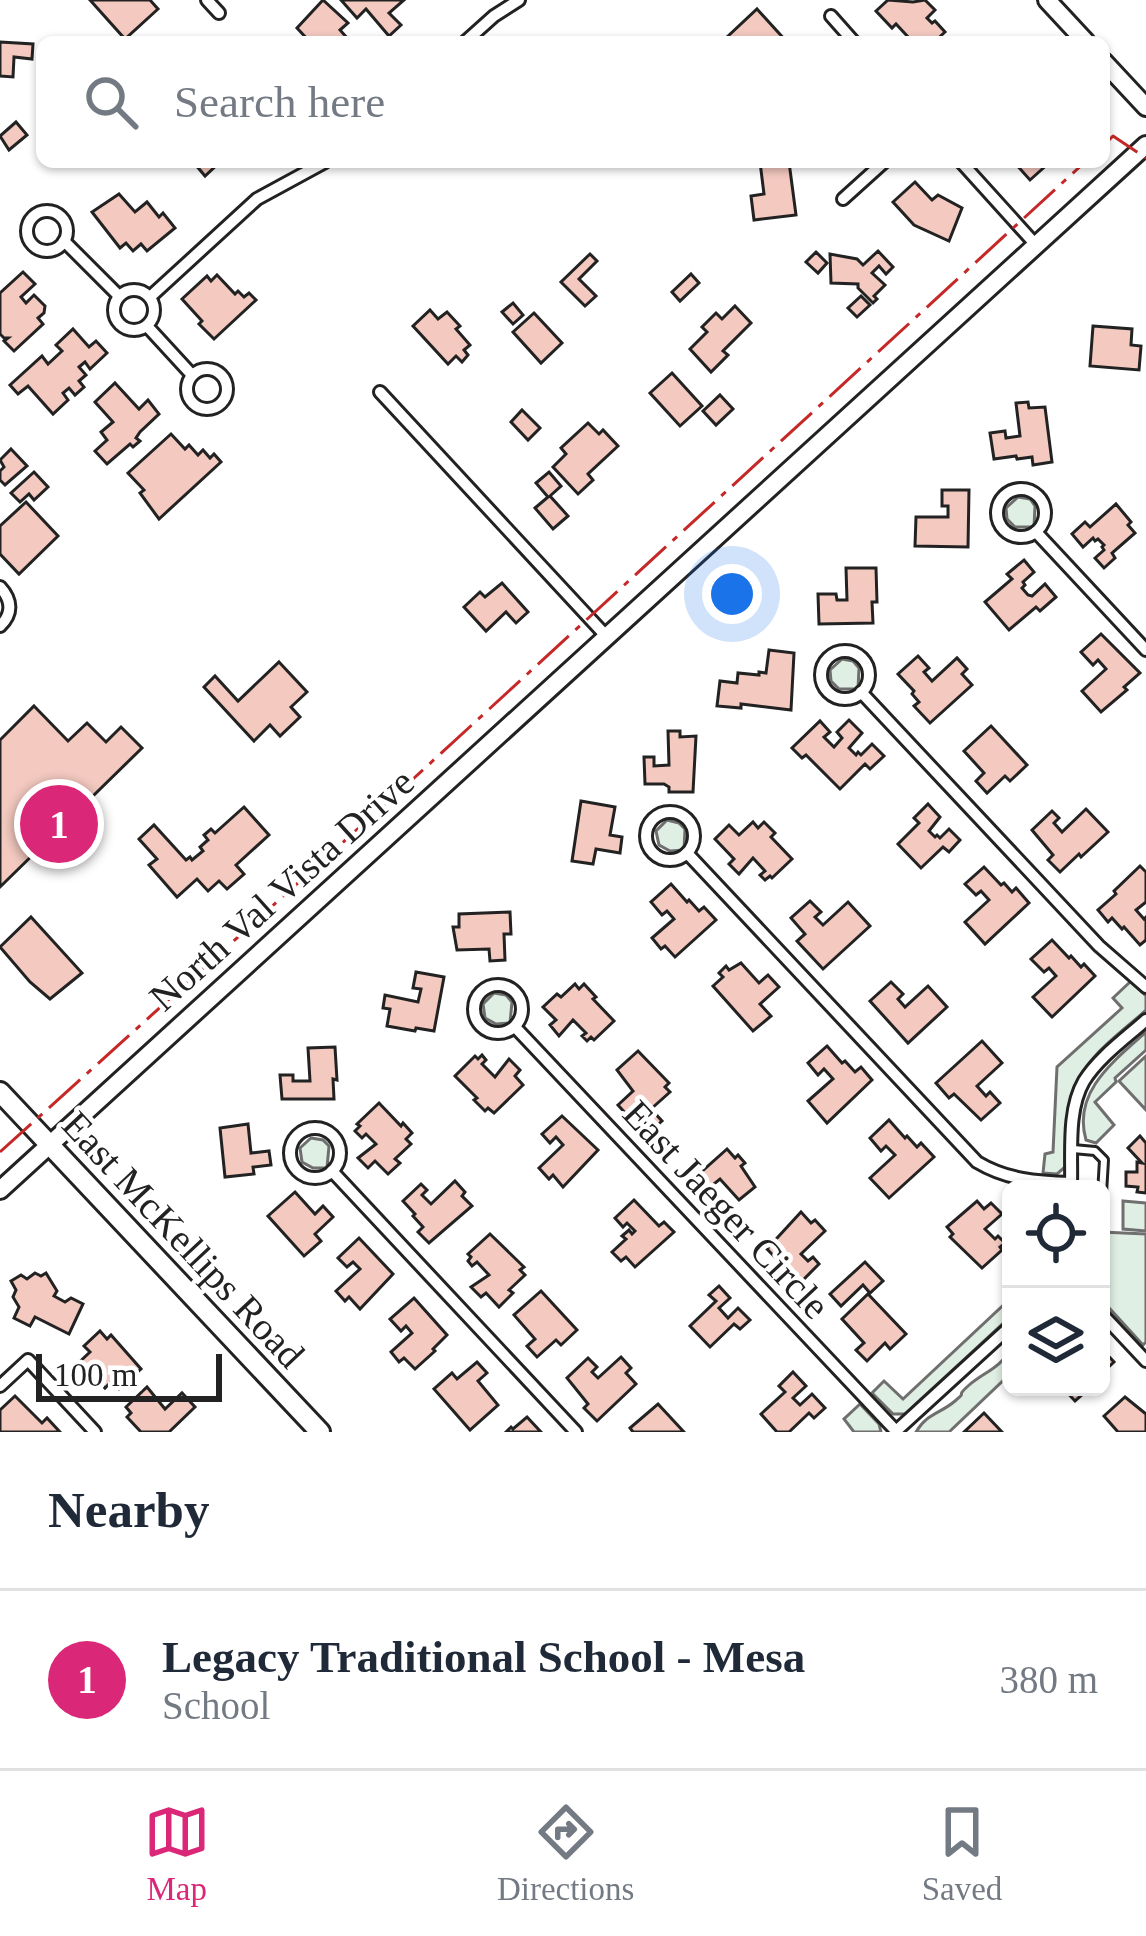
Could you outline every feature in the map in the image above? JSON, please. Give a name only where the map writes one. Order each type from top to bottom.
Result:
[{"type":"main road","points":[[1047,0],[1080,36]]},
{"type":"main road","points":[[1110,68],[1146,107]]},
{"type":"main road","name":"North Val Vista Drive","points":[[0,1190],[1146,145]]},
{"type":"main road","name":"East McKellips Road","points":[[0,1092],[320,1432]]},
{"type":"street","points":[[207,0],[219,13]]},
{"type":"street","points":[[494,16],[498,0]]},
{"type":"street","points":[[472,36],[519,0]]},
{"type":"street","points":[[831,16],[849,36]]},
{"type":"street","points":[[150,297],[257,199],[314,168]]},
{"type":"street","points":[[843,199],[877,168]]},
{"type":"street","points":[[967,168],[1036,245]]},
{"type":"street","points":[[64,241],[119,296]]},
{"type":"street","points":[[139,290],[150,297],[155,310],[147,326],[132,330],[120,325],[114,308],[119,296],[139,290]]},
{"type":"street","points":[[147,326],[192,375]]},
{"type":"street","points":[[380,392],[607,637]]},
{"type":"street","points":[[1024,489],[1038,496],[1045,511],[1036,532],[1021,538],[1006,532],[997,519],[1002,497],[1024,489]]},
{"type":"street","points":[[1036,532],[1146,650]]},
{"type":"street","points":[[0,587],[10,600],[6,621],[0,626]]},
{"type":"street","points":[[849,651],[862,659],[869,673],[861,692],[845,699],[830,694],[821,673],[828,658],[849,651]]},
{"type":"street","points":[[861,692],[1099,946],[1146,987]]},
{"type":"street","points":[[673,812],[687,818],[694,839],[687,853],[673,860],[657,855],[646,835],[652,820],[673,812]]},
{"type":"street","points":[[687,853],[977,1162],[1023,1180]]},
{"type":"street","name":"East Jaeger Circle","points":[[495,985],[516,992],[522,1013],[515,1027],[492,1033],[478,1023],[474,1007],[481,992],[495,985]]},
{"type":"street","points":[[1071,1180],[1074,1119],[1082,1086],[1099,1063],[1146,1020]]},
{"type":"street","name":"East Jaeger Circle","points":[[515,1027],[896,1432]]},
{"type":"street","points":[[316,1128],[337,1141],[340,1157],[332,1171],[318,1178],[296,1169],[291,1146],[300,1133],[316,1128]]},
{"type":"street","points":[[332,1171],[576,1432]]},
{"type":"street","points":[[1110,1323],[1146,1361]]},
{"type":"street","points":[[896,1432],[1002,1334]]},
{"type":"street","points":[[0,1386],[28,1360],[95,1432]]},
{"type":"lane","points":[[1072,1149],[1095,1151],[1104,1160],[1103,1180]]},
{"type":"green space","points":[[1018,497],[1030,499],[1035,506],[1034,527],[1015,527],[1007,519],[1006,508]]},
{"type":"green space","points":[[842,659],[859,668],[858,689],[839,689],[831,681],[830,670]]},
{"type":"green space","points":[[667,820],[685,829],[684,850],[670,851],[659,845],[656,831]]},
{"type":"green space","points":[[1131,981],[1146,996],[1146,1010],[1105,1046],[1080,1077],[1069,1108],[1065,1167],[1057,1174],[1043,1173],[1045,1154],[1053,1152],[1057,1067],[1122,1008],[1113,998]]},
{"type":"green space","points":[[494,993],[512,1002],[510,1023],[496,1024],[485,1018],[483,1004]]},
{"type":"green space","points":[[1146,1032],[1146,1050],[1095,1102],[1114,1125],[1096,1143],[1086,1140],[1083,1123],[1090,1092],[1109,1066]]},
{"type":"green space","points":[[1146,1056],[1146,1110],[1119,1081]]},
{"type":"green space","points":[[311,1138],[329,1146],[327,1168],[302,1162],[300,1148]]},
{"type":"green space","points":[[1123,1201],[1146,1203],[1146,1231],[1123,1229]]},
{"type":"green space","points":[[1110,1232],[1146,1234],[1143,1345],[1110,1309]]},
{"type":"green space","points":[[1002,1306],[1002,1324],[905,1414],[893,1414],[872,1393],[884,1381],[903,1399]]},
{"type":"green space","points":[[1002,1360],[1002,1382],[949,1432],[916,1432],[925,1421]]},
{"type":"green space","points":[[860,1404],[881,1432],[854,1432],[844,1419]]},
{"type":"building","points":[[90,0],[150,0],[158,9],[128,36],[122,36]]},
{"type":"building","points":[[323,0],[348,23],[340,30],[345,36],[304,36],[297,28]]},
{"type":"building","points":[[341,0],[404,0],[389,13],[401,25],[389,36],[366,9],[357,18]]},
{"type":"building","points":[[888,0],[925,0],[935,10],[927,18],[945,32],[907,36],[876,11]]},
{"type":"building","points":[[757,9],[782,36],[728,36]]},
{"type":"building","points":[[0,42],[33,44],[32,59],[14,57],[13,77],[0,76]]},
{"type":"building","points":[[16,122],[27,135],[9,150],[0,136]]},
{"type":"building","points":[[761,168],[790,168],[796,215],[754,220],[751,196],[764,194]]},
{"type":"building","points":[[1019,168],[1043,168],[1030,180]]},
{"type":"building","points":[[915,182],[932,200],[938,195],[962,208],[949,241],[914,225],[893,202]]},
{"type":"building","points":[[119,194],[135,212],[147,202],[175,228],[147,251],[141,244],[133,251],[126,243],[120,248],[92,212]]},
{"type":"building","points":[[878,251],[893,267],[886,274],[879,266],[872,273],[885,285],[873,303],[858,284],[831,283],[830,254],[857,259],[863,265]]},
{"type":"building","points":[[816,252],[827,263],[818,273],[806,262]]},
{"type":"building","points":[[590,254],[597,261],[579,279],[596,296],[585,306],[561,282]]},
{"type":"building","points":[[23,272],[35,284],[21,297],[26,303],[34,295],[45,306],[38,318],[43,324],[14,351],[4,341],[8,338],[0,334],[0,293]]},
{"type":"building","points":[[691,274],[699,283],[680,301],[672,292]]},
{"type":"building","points":[[217,275],[235,294],[238,291],[244,297],[249,293],[256,300],[214,339],[182,299],[207,276],[211,281]]},
{"type":"building","points":[[861,296],[870,305],[857,317],[848,308]]},
{"type":"building","points":[[513,303],[523,315],[513,324],[502,312]]},
{"type":"building","points":[[735,306],[751,323],[723,351],[728,355],[711,372],[690,349],[707,332],[702,327],[716,313],[722,319]]},
{"type":"building","points":[[430,310],[438,319],[447,312],[460,326],[456,329],[470,345],[462,362],[456,356],[448,364],[413,326]]},
{"type":"building","points":[[534,313],[562,343],[541,363],[513,332]]},
{"type":"building","points":[[1093,326],[1132,329],[1131,345],[1141,346],[1139,370],[1090,366]]},
{"type":"building","points":[[73,329],[89,347],[96,341],[107,353],[90,369],[85,362],[79,367],[86,375],[79,381],[84,387],[75,395],[69,388],[63,393],[68,400],[53,414],[28,386],[18,394],[10,385],[42,356],[48,364],[62,351],[56,345]]},
{"type":"building","points":[[672,373],[702,406],[680,426],[650,393]]},
{"type":"building","points":[[115,383],[139,409],[148,400],[159,414],[140,432],[136,438],[140,441],[107,464],[95,451],[107,440],[101,432],[113,422],[95,402]]},
{"type":"building","points":[[720,395],[733,409],[716,425],[703,411]]},
{"type":"building","points":[[1028,402],[1029,408],[1045,407],[1052,462],[1033,465],[1032,457],[1016,456],[994,459],[990,433],[1020,436],[1016,403]]},
{"type":"building","points":[[522,410],[540,428],[528,440],[511,422]]},
{"type":"building","points":[[588,423],[618,446],[588,474],[593,480],[578,494],[553,467],[566,454],[561,448]]},
{"type":"building","points":[[171,434],[185,449],[189,445],[198,455],[203,450],[221,462],[159,519],[140,493],[144,490],[128,473]]},
{"type":"building","points":[[11,449],[27,466],[5,485],[0,480],[4,467],[0,460]]},
{"type":"building","points":[[34,472],[48,487],[34,500],[29,494],[20,502],[11,493]]},
{"type":"building","points":[[549,472],[561,486],[550,496],[568,516],[553,529],[535,508],[548,497],[536,483]]},
{"type":"building","points":[[942,490],[969,490],[968,547],[915,546],[916,517],[948,517]]},
{"type":"building","points":[[26,502],[58,536],[19,574],[0,554],[0,526]]},
{"type":"building","points":[[1116,504],[1135,533],[1112,553],[1115,558],[1104,568],[1095,558],[1104,545],[1093,538],[1083,547],[1072,534],[1085,522],[1090,527]]},
{"type":"building","points":[[1024,560],[1034,572],[1023,582],[1028,595],[1045,584],[1056,597],[1009,630],[985,602],[1012,579],[1007,574]]},
{"type":"building","points":[[846,568],[876,568],[873,623],[819,624],[818,594],[836,594],[837,600],[847,600]]},
{"type":"building","points":[[502,583],[528,612],[516,623],[506,612],[486,631],[464,607],[480,592],[485,597]]},
{"type":"building","points":[[1101,634],[1140,673],[1101,712],[1082,691],[1106,669],[1098,660],[1093,665],[1081,652]]},
{"type":"building","points":[[769,650],[794,653],[791,710],[717,706],[720,681],[737,683],[738,673],[766,673]]},
{"type":"building","points":[[918,656],[929,668],[924,672],[932,681],[957,658],[972,685],[930,723],[914,706],[919,702],[914,691],[898,674]]},
{"type":"building","points":[[279,662],[307,692],[291,707],[300,717],[280,736],[270,725],[254,741],[204,687],[215,676],[238,701]]},
{"type":"building","points":[[34,706],[68,741],[87,723],[106,742],[121,727],[142,748],[0,887],[0,740]]},
{"type":"building","points":[[849,720],[862,733],[849,748],[861,755],[872,744],[884,756],[870,769],[865,764],[840,789],[806,755],[802,758],[792,748],[820,721],[830,732],[824,737],[834,747],[842,738],[837,732]]},
{"type":"building","points":[[991,726],[1027,765],[1010,781],[1005,776],[987,793],[976,781],[984,773],[964,751]]},
{"type":"building","points":[[668,731],[680,731],[680,737],[696,736],[693,792],[669,792],[664,784],[645,784],[644,757],[654,757],[654,766],[669,765]]},
{"type":"building","points":[[581,801],[615,807],[610,835],[622,837],[620,853],[596,849],[593,864],[572,861]]},
{"type":"building","points":[[928,804],[940,817],[929,831],[940,838],[949,829],[960,840],[949,852],[943,847],[921,868],[898,844],[919,823],[914,818]]},
{"type":"building","points":[[244,807],[269,835],[236,865],[244,874],[227,889],[219,881],[208,891],[197,879],[177,897],[149,865],[157,859],[139,839],[154,825],[186,860],[192,860],[203,851],[200,847],[208,840],[204,835],[211,829],[215,833]]},
{"type":"building","points":[[1086,809],[1108,832],[1060,872],[1048,860],[1053,855],[1032,830],[1052,811],[1062,832]]},
{"type":"building","points":[[753,822],[758,828],[764,822],[792,859],[765,880],[760,875],[765,871],[753,858],[739,874],[729,864],[734,859],[715,839],[729,825],[739,835]]},
{"type":"building","points":[[1140,866],[1146,872],[1146,902],[1136,910],[1146,917],[1146,940],[1140,945],[1098,910]]},
{"type":"building","points":[[984,867],[1029,903],[985,944],[965,922],[989,900],[965,884]]},
{"type":"building","points":[[671,884],[687,902],[699,911],[704,907],[716,920],[675,957],[652,938],[674,919],[667,911],[662,915],[651,902]]},
{"type":"building","points":[[810,901],[821,912],[815,917],[823,925],[848,902],[870,926],[823,969],[797,941],[805,934],[791,918]]},
{"type":"building","points":[[510,912],[511,934],[504,934],[505,960],[490,961],[489,949],[457,950],[453,927],[459,927],[459,914]]},
{"type":"building","points":[[31,917],[82,973],[50,999],[0,947]]},
{"type":"building","points":[[1052,940],[1095,976],[1052,1017],[1033,997],[1056,976],[1031,959]]},
{"type":"building","points":[[741,963],[759,983],[768,975],[779,987],[760,1004],[771,1016],[753,1031],[713,986],[726,966],[729,970]]},
{"type":"building","points":[[416,972],[444,977],[434,1031],[387,1026],[390,1009],[383,1008],[385,995],[418,1002],[421,989],[413,988]]},
{"type":"building","points":[[891,982],[903,994],[898,999],[905,1007],[928,986],[947,1007],[908,1043],[870,1001]]},
{"type":"building","points":[[575,984],[579,989],[584,984],[614,1021],[594,1040],[587,1041],[582,1036],[586,1033],[573,1020],[559,1036],[550,1025],[556,1020],[543,1007]]},
{"type":"building","points":[[982,1041],[1002,1063],[977,1086],[1000,1103],[981,1120],[936,1083]]},
{"type":"building","points":[[827,1046],[842,1063],[855,1072],[861,1067],[872,1080],[827,1123],[808,1101],[833,1079],[824,1069],[818,1075],[808,1063]]},
{"type":"building","points":[[335,1047],[334,1099],[282,1099],[280,1075],[310,1081],[308,1048]]},
{"type":"building","points":[[638,1051],[669,1083],[665,1087],[670,1092],[651,1109],[662,1121],[652,1130],[633,1110],[627,1115],[618,1105],[633,1091],[617,1070]]},
{"type":"building","points":[[482,1055],[486,1060],[482,1064],[495,1077],[509,1059],[520,1070],[515,1076],[523,1085],[494,1113],[485,1111],[455,1076]]},
{"type":"building","points":[[379,1103],[412,1133],[406,1139],[411,1144],[395,1159],[400,1163],[388,1174],[375,1161],[368,1168],[358,1158],[376,1144],[355,1131],[357,1124]]},
{"type":"building","points":[[562,1116],[598,1150],[563,1187],[539,1168],[563,1145],[556,1137],[550,1143],[542,1134]]},
{"type":"building","points":[[889,1120],[905,1138],[917,1147],[921,1143],[934,1157],[889,1198],[870,1178],[895,1155],[886,1146],[881,1151],[870,1138]]},
{"type":"building","points":[[248,1124],[251,1153],[269,1151],[271,1165],[253,1167],[254,1174],[225,1177],[220,1128]]},
{"type":"building","points":[[1140,1136],[1146,1143],[1146,1193],[1126,1186],[1126,1172],[1137,1172],[1137,1162],[1142,1163],[1128,1148]]},
{"type":"building","points":[[727,1149],[745,1163],[741,1166],[755,1187],[739,1200],[720,1179],[709,1188],[698,1175]]},
{"type":"building","points":[[455,1181],[472,1206],[429,1243],[403,1201],[421,1184],[427,1190],[422,1195],[431,1204]]},
{"type":"building","points":[[295,1192],[315,1214],[323,1206],[333,1217],[315,1234],[321,1241],[304,1256],[268,1216]]},
{"type":"building","points":[[634,1200],[659,1226],[664,1222],[674,1232],[635,1267],[612,1252],[626,1239],[622,1236],[635,1231],[615,1218]]},
{"type":"building","points":[[977,1201],[984,1209],[991,1203],[1002,1214],[985,1229],[1002,1240],[1002,1250],[982,1268],[950,1237],[953,1234],[947,1227]]},
{"type":"building","points":[[801,1212],[825,1231],[801,1254],[819,1264],[800,1283],[767,1249]]},
{"type":"building","points":[[490,1234],[524,1267],[520,1270],[525,1275],[499,1307],[486,1293],[481,1297],[471,1287],[489,1275],[477,1262],[472,1266],[468,1254]]},
{"type":"building","points":[[359,1238],[393,1274],[360,1309],[336,1291],[360,1269],[353,1262],[347,1267],[338,1258]]},
{"type":"building","points":[[865,1262],[883,1281],[870,1293],[863,1285],[841,1306],[830,1294]]},
{"type":"building","points":[[46,1273],[57,1291],[54,1296],[83,1304],[69,1334],[35,1317],[30,1326],[14,1318],[19,1307],[11,1281]]},
{"type":"building","points":[[719,1286],[730,1298],[719,1308],[728,1318],[738,1308],[750,1320],[740,1329],[734,1324],[710,1347],[690,1326],[716,1301],[709,1295]]},
{"type":"building","points":[[541,1291],[577,1330],[537,1357],[527,1346],[535,1339],[514,1315]]},
{"type":"building","points":[[868,1294],[906,1334],[890,1349],[885,1343],[867,1361],[856,1350],[864,1343],[842,1319]]},
{"type":"building","points":[[414,1298],[447,1335],[415,1369],[391,1352],[412,1333],[406,1326],[401,1331],[390,1319]]},
{"type":"building","points":[[100,1331],[107,1339],[111,1335],[141,1369],[119,1389],[112,1381],[105,1388],[91,1373],[84,1380],[73,1368],[90,1352],[84,1346]]},
{"type":"building","points":[[621,1357],[636,1384],[597,1421],[567,1378],[588,1358],[597,1367],[592,1372],[598,1378]]},
{"type":"building","points":[[477,1362],[487,1373],[478,1381],[498,1405],[470,1430],[434,1389],[452,1373],[457,1379]]},
{"type":"building","points":[[793,1372],[806,1386],[793,1398],[800,1405],[812,1394],[825,1408],[814,1418],[809,1413],[789,1432],[777,1432],[761,1414],[785,1392],[779,1386]]},
{"type":"building","points":[[147,1387],[165,1409],[182,1393],[195,1407],[169,1432],[141,1432],[127,1417],[131,1413],[126,1407]]},
{"type":"building","points":[[15,1396],[42,1423],[47,1418],[60,1432],[0,1432],[0,1410]]},
{"type":"building","points":[[1125,1397],[1146,1414],[1146,1432],[1118,1432],[1104,1416]]},
{"type":"building","points":[[658,1404],[684,1432],[633,1432],[630,1428]]},
{"type":"building","points":[[984,1413],[1002,1432],[964,1432]]},
{"type":"building","points":[[527,1417],[541,1432],[506,1432],[513,1429]]},
{"type":"power","points":[[1110,139],[1113,136],[1146,158]]},
{"type":"power","points":[[0,1152],[1078,168]]},
{"type":"place","name":"Legacy Traditional School - Mesa","points":[[59,824]]}]
